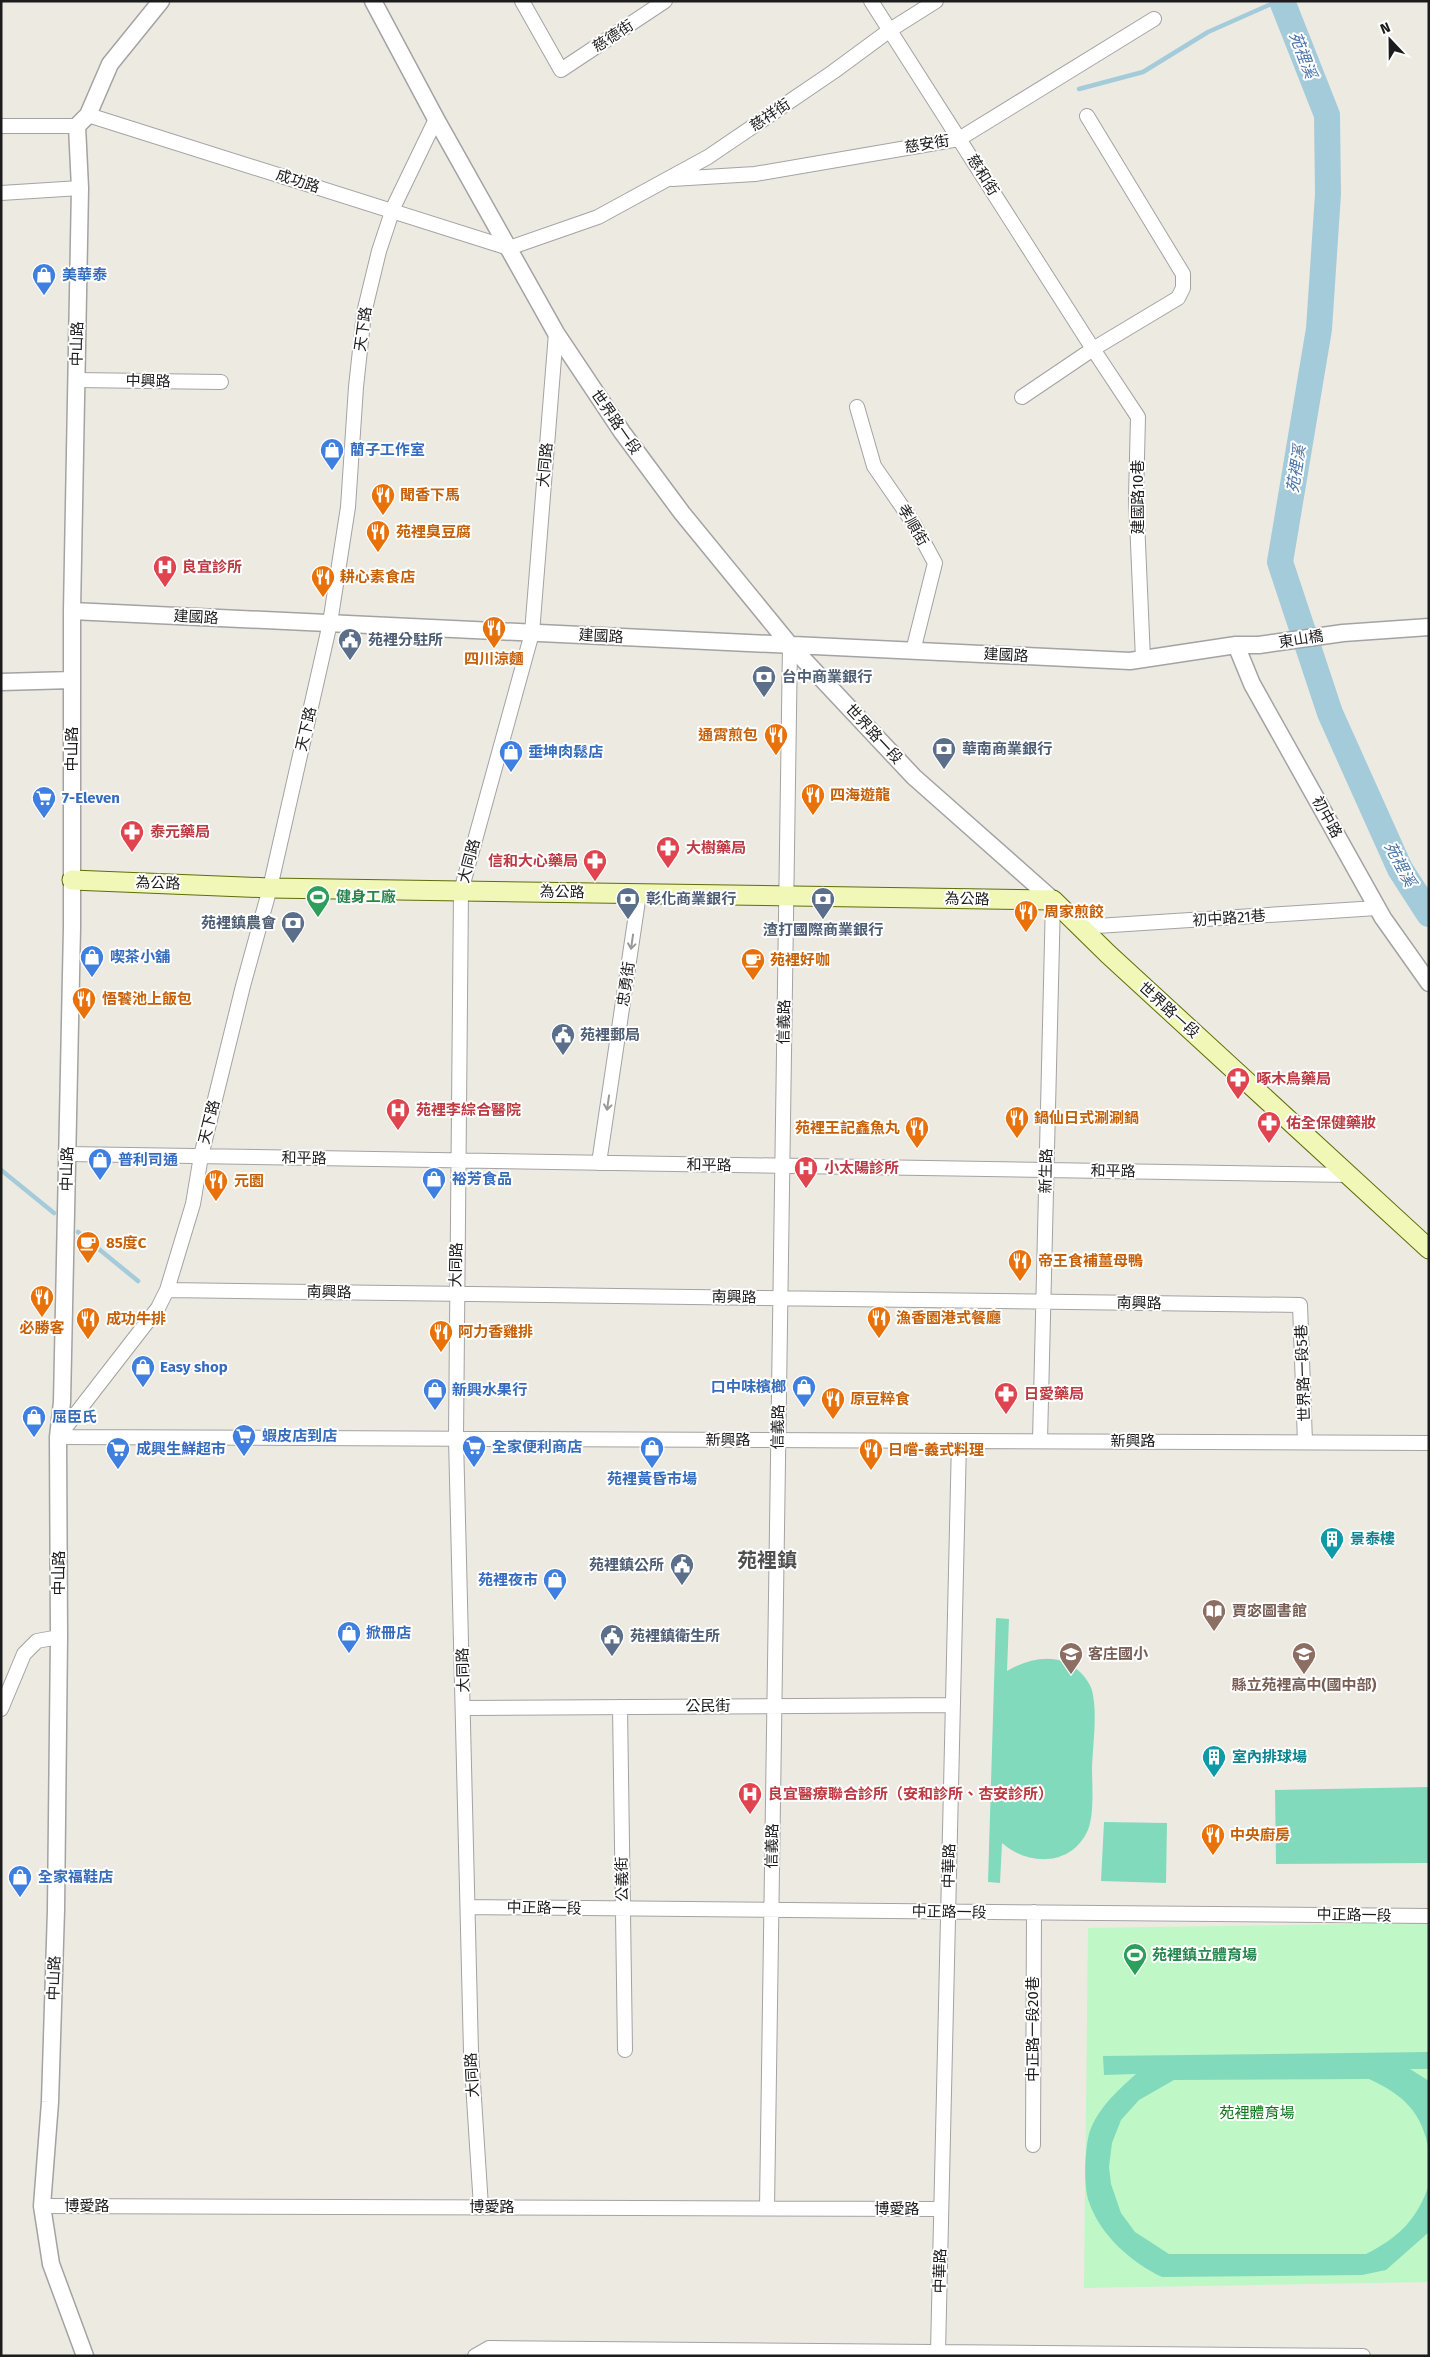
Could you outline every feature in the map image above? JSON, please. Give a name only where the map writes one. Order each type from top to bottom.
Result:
[{"type":"main road","name":"為公路","points":[[72,880],[270,888],[1053,900]]},
{"type":"main road","name":"世界路一段","points":[[1053,900],[1429,1249]]},
{"type":"street","name":"中山路","points":[[85,2356],[51,2264],[42,2206],[50,2102],[56,1910],[59,1637],[58,1437],[62,1402],[72,880],[72,611],[82,120],[110,64],[161,1]]},
{"type":"street","points":[[373,1],[436,119]]},
{"type":"street","name":"慈德街","points":[[522,1],[561,70],[665,1]]},
{"type":"street","name":"慈和街","points":[[872,1],[1093,349]]},
{"type":"street","name":"慈祥街","points":[[509,248],[598,217],[708,157],[834,72],[890,30],[936,1]]},
{"type":"street","name":"慈安街","points":[[669,179],[755,174],[960,139],[1154,19]]},
{"type":"street","points":[[1022,397],[1093,349],[1178,298],[1183,288],[1183,274],[1087,116]]},
{"type":"street","name":"天下路","points":[[58,1437],[158,1308],[167,1290],[193,1204],[201,1156],[243,986],[270,888],[330,623],[348,507],[356,387],[364,313],[379,251],[392,211],[436,119]]},
{"type":"street","name":"世界路一段","points":[[436,119],[556,333],[622,432],[676,505],[790,645],[914,777],[1053,900]]},
{"type":"street","name":"成功路","points":[[1,126],[82,120],[392,211],[509,248]]},
{"type":"street","points":[[1,193],[80,188]]},
{"type":"street","name":"大同路","points":[[481,2207],[471,2052],[456,1438],[461,891],[532,633],[556,333]]},
{"type":"street","name":"建國路10巷","points":[[1093,349],[1138,417],[1136,660]]},
{"type":"street","name":"中興路","points":[[76,380],[221,382]]},
{"type":"street","name":"孝順街","points":[[857,407],[874,466],[914,524],[935,563],[913,650]]},
{"type":"street","name":"建國路","points":[[72,611],[1136,660],[1236,644]]},
{"type":"street","name":"東山橋","points":[[1236,644],[1259,645],[1343,633],[1429,627]]},
{"type":"street","name":"初中路","points":[[1236,644],[1252,684],[1377,908],[1429,983]]},
{"type":"street","name":"信義路","points":[[767,2208],[790,645]]},
{"type":"street","points":[[1,682],[72,680]]},
{"type":"street","name":"忠勇街","points":[[599,1163],[639,894]]},
{"type":"street","name":"新生路","points":[[1040,1441],[1053,900]]},
{"type":"street","name":"初中路21巷","points":[[1081,927],[1377,908]]},
{"type":"street","name":"和平路","points":[[67,1154],[1350,1175]]},
{"type":"street","name":"南興路","points":[[167,1290],[1300,1305]]},
{"type":"street","name":"世界路一段5巷","points":[[1300,1305],[1305,1442]]},
{"type":"street","name":"新興路","points":[[58,1437],[1429,1443]]},
{"type":"street","name":"中華路","points":[[938,2352],[959,1441]]},
{"type":"street","points":[[1,1709],[24,1654],[37,1641],[59,1637]]},
{"type":"street","name":"公民街","points":[[464,1708],[953,1705]]},
{"type":"street","name":"公義街","points":[[620,1707],[625,2050]]},
{"type":"street","name":"中正路一段","points":[[468,1907],[1429,1916]]},
{"type":"street","name":"中正路一段20巷","points":[[1033,2145],[1034,1912]]},
{"type":"street","name":"博愛路","points":[[42,2206],[941,2209]]},
{"type":"street","points":[[474,2356],[489,2348],[1363,2356]]},
{"type":"green space","points":[[996,1618],[1009,1619],[1007,1671],[1034,1660],[1044,1659],[1063,1661],[1072,1665],[1088,1682],[1092,1692],[1095,1712],[1092,1811],[1086,1834],[1078,1845],[1069,1852],[1047,1859],[1023,1856],[1002,1843],[1000,1883],[988,1882]]},
{"type":"green space","points":[[1429,1787],[1429,1863],[1276,1864],[1275,1790]]},
{"type":"green space","points":[[1104,1822],[1167,1823],[1166,1883],[1101,1881]]},
{"type":"green space","name":"苑裡體育場","points":[[1429,1923],[1429,2282],[1084,2288],[1088,1928]]},
{"type":"green space","points":[[1429,2052],[1429,2069],[1410,2069],[1429,2081],[1429,2152],[1422,2126],[1410,2107],[1392,2092],[1369,2079],[1174,2080],[1139,2100],[1121,2120],[1112,2143],[1109,2167],[1111,2184],[1121,2213],[1135,2232],[1169,2254],[1366,2254],[1388,2241],[1405,2226],[1419,2207],[1429,2184],[1429,2232],[1386,2270],[1362,2275],[1162,2277],[1139,2264],[1118,2247],[1094,2214],[1087,2195],[1085,2178],[1086,2149],[1089,2134],[1102,2109],[1136,2074],[1104,2075],[1103,2056]]},
{"type":"waterway","points":[[1079,89],[1143,72],[1208,32],[1278,1]]},
{"type":"waterway","name":"苑裡溪","points":[[1282,1],[1327,115],[1328,194],[1319,329],[1280,562],[1330,713],[1400,869],[1429,914]]},
{"type":"waterway","points":[[1,1170],[54,1213]]},
{"type":"waterway","points":[[78,1232],[138,1281]]},
{"type":"place","name":"美華泰","points":[[44,296]]},
{"type":"place","name":"藺子工作室","points":[[332,471]]},
{"type":"place","name":"聞香下馬","points":[[383,516]]},
{"type":"place","name":"苑裡臭豆腐","points":[[378,553]]},
{"type":"place","name":"良宜診所","points":[[165,588]]},
{"type":"place","name":"耕心素食店","points":[[323,598]]},
{"type":"place","name":"四川涼麵","points":[[494,649]]},
{"type":"place","name":"苑裡分駐所","points":[[350,661]]},
{"type":"place","name":"台中商業銀行","points":[[764,698]]},
{"type":"place","name":"通霄煎包","points":[[776,756]]},
{"type":"place","name":"華南商業銀行","points":[[944,770]]},
{"type":"place","name":"垂坤肉鬆店","points":[[511,773]]},
{"type":"place","name":"四海遊龍","points":[[813,816]]},
{"type":"place","name":"7-Eleven","points":[[44,819]]},
{"type":"place","name":"泰元藥局","points":[[132,853]]},
{"type":"place","name":"大樹藥局","points":[[668,869]]},
{"type":"place","name":"信和大心藥局","points":[[595,882]]},
{"type":"place","name":"健身工廠","points":[[318,918]]},
{"type":"place","name":"彰化商業銀行","points":[[628,920]]},
{"type":"place","name":"渣打國際商業銀行","points":[[823,920]]},
{"type":"place","name":"周家煎餃","points":[[1026,933]]},
{"type":"place","name":"苑裡鎮農會","points":[[293,944]]},
{"type":"place","name":"喫茶小舖","points":[[92,978]]},
{"type":"place","name":"苑裡好咖","points":[[753,981]]},
{"type":"place","name":"悟饕池上飯包","points":[[84,1020]]},
{"type":"place","name":"苑裡郵局","points":[[563,1056]]},
{"type":"place","name":"啄木鳥藥局","points":[[1238,1100]]},
{"type":"place","name":"苑裡李綜合醫院","points":[[398,1131]]},
{"type":"place","name":"鍋仙日式涮涮鍋","points":[[1017,1139]]},
{"type":"place","name":"佑全保健藥妝","points":[[1269,1144]]},
{"type":"place","name":"苑裡王記鑫魚丸","points":[[917,1149]]},
{"type":"place","name":"普利司通","points":[[100,1181]]},
{"type":"place","name":"小太陽診所","points":[[806,1189]]},
{"type":"place","name":"裕芳食品","points":[[434,1200]]},
{"type":"place","name":"元園","points":[[216,1202]]},
{"type":"place","name":"85度C","points":[[88,1264]]},
{"type":"place","name":"帝王食補薑母鴨","points":[[1020,1282]]},
{"type":"place","name":"必勝客","points":[[42,1318]]},
{"type":"place","name":"漁香園港式餐廳","points":[[879,1339]]},
{"type":"place","name":"成功牛排","points":[[88,1340]]},
{"type":"place","name":"阿力香雞排","points":[[441,1353]]},
{"type":"place","name":"Easy shop","points":[[143,1388]]},
{"type":"place","name":"口中味檳榔","points":[[804,1408]]},
{"type":"place","name":"新興水果行","points":[[435,1411]]},
{"type":"place","name":"日愛藥局","points":[[1006,1415]]},
{"type":"place","name":"原豆粹食","points":[[833,1420]]},
{"type":"place","name":"屈臣氏","points":[[34,1438]]},
{"type":"place","name":"蝦皮店到店","points":[[244,1457]]},
{"type":"place","name":"全家便利商店","points":[[474,1468]]},
{"type":"place","name":"苑裡黃昏市場","points":[[652,1469]]},
{"type":"place","name":"成興生鮮超市","points":[[118,1470]]},
{"type":"place","name":"日嚐-義式料理","points":[[871,1471]]},
{"type":"place","name":"景泰樓","points":[[1332,1560]]},
{"type":"place","name":"苑裡鎮公所","points":[[682,1586]]},
{"type":"place","name":"苑裡夜市","points":[[555,1601]]},
{"type":"place","name":"賈宓圖書館","points":[[1214,1632]]},
{"type":"place","name":"掀冊店","points":[[349,1654]]},
{"type":"place","name":"苑裡鎮衛生所","points":[[612,1657]]},
{"type":"place","name":"客庄國小","points":[[1071,1675]]},
{"type":"place","name":"縣立苑裡高中(國中部)","points":[[1304,1675]]},
{"type":"place","name":"室內排球場","points":[[1214,1778]]},
{"type":"place","name":"良宜醫療聯合診所（安和診所、杏安診所）","points":[[750,1815]]},
{"type":"place","name":"中央廚房","points":[[1213,1856]]},
{"type":"place","name":"全家福鞋店","points":[[20,1898]]},
{"type":"place","name":"苑裡鎮立體育場","points":[[1135,1976]]},
{"type":"district","name":"苑裡鎮","points":[[767,1560]]}]
